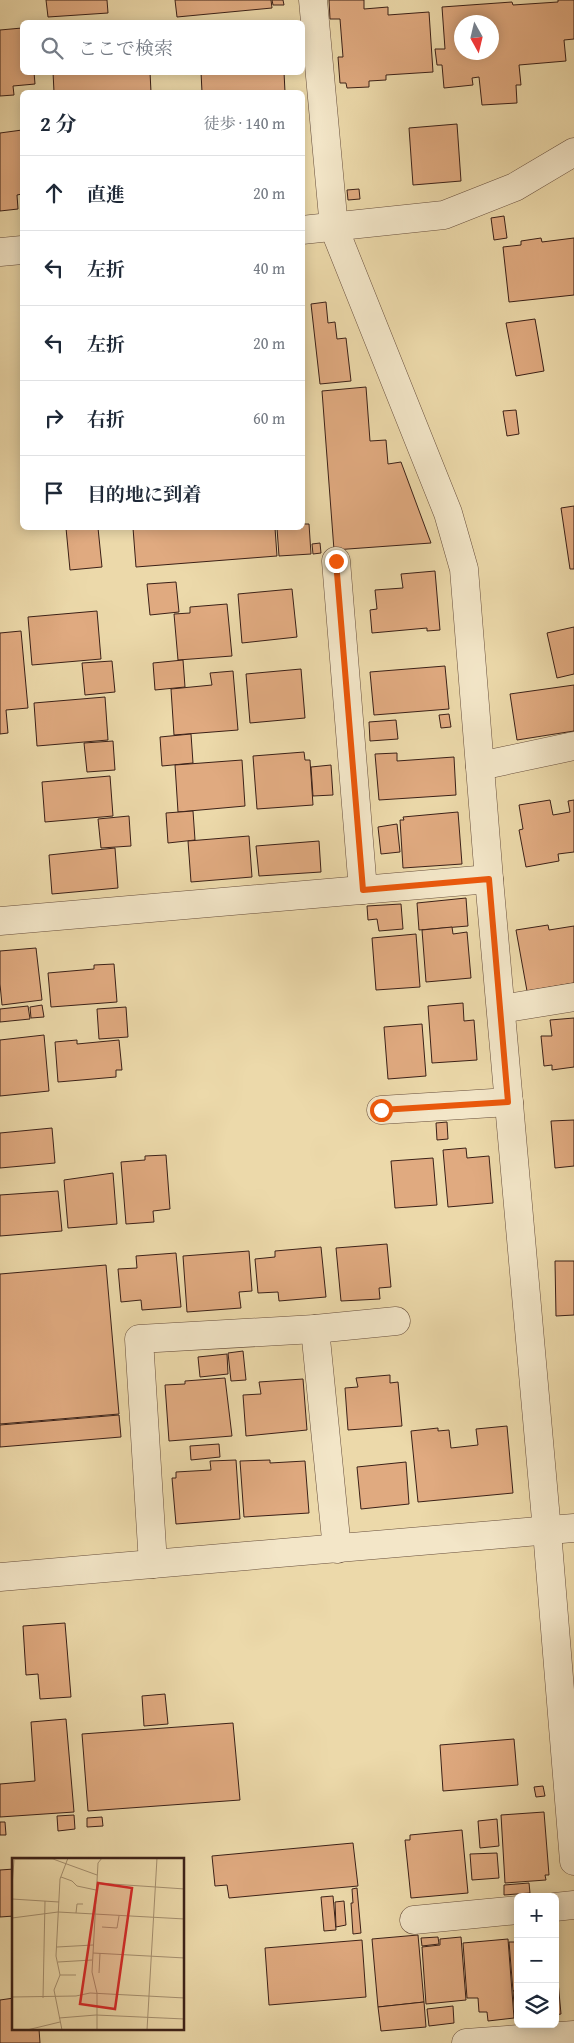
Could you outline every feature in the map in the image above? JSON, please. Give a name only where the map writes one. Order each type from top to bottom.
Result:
[{"type":"street","points":[[313,0],[334,228],[448,513],[464,569],[574,1861]]},
{"type":"street","points":[[305,230],[444,215],[516,187],[574,152]]},
{"type":"street","points":[[0,252],[20,250]]},
{"type":"street","points":[[336,561],[363,890]]},
{"type":"street","points":[[480,766],[574,746]]},
{"type":"street","points":[[0,920],[489,879]]},
{"type":"street","points":[[501,1009],[574,997]]},
{"type":"street","points":[[381,1110],[508,1102]]},
{"type":"street","points":[[153,1564],[139,1339],[315,1329],[396,1321]]},
{"type":"street","points":[[315,1329],[337,1549]]},
{"type":"street","points":[[0,1577],[574,1528]]},
{"type":"street","points":[[559,1907],[574,1905]]},
{"type":"street","points":[[414,1920],[514,1910]]},
{"type":"street","points":[[466,2043],[574,2035]]},
{"type":"building","points":[[46,0],[107,0],[108,13],[48,17]]},
{"type":"building","points":[[175,0],[271,0],[272,8],[177,17]]},
{"type":"building","points":[[272,0],[283,0],[284,5],[273,5]]},
{"type":"building","points":[[329,0],[364,0],[364,9],[388,7],[388,15],[429,12],[433,72],[386,75],[386,80],[369,81],[369,87],[347,88],[346,83],[340,83],[338,57],[343,57],[340,19],[330,19]]},
{"type":"building","points":[[574,0],[574,39],[564,40],[566,61],[519,65],[521,85],[516,85],[517,103],[482,105],[479,77],[472,78],[473,85],[444,88],[442,65],[437,65],[435,49],[445,49],[442,7],[512,2],[513,5]]},
{"type":"building","points":[[20,28],[20,75],[34,75],[35,84],[13,86],[14,95],[0,96],[0,30]]},
{"type":"building","points":[[53,75],[150,75],[151,90],[54,90]]},
{"type":"building","points":[[201,75],[284,75],[285,90],[202,90]]},
{"type":"building","points":[[457,124],[461,181],[413,185],[409,128]]},
{"type":"building","points":[[20,130],[20,194],[17,195],[18,209],[0,211],[0,133]]},
{"type":"building","points":[[359,189],[360,199],[348,200],[347,190]]},
{"type":"building","points":[[504,216],[507,238],[494,240],[491,218]]},
{"type":"building","points":[[541,238],[542,242],[574,238],[574,295],[509,302],[503,247],[521,245],[521,241]]},
{"type":"building","points":[[326,302],[328,323],[335,322],[337,339],[346,338],[351,381],[320,384],[311,304]]},
{"type":"building","points":[[535,319],[544,371],[516,376],[506,323]]},
{"type":"building","points":[[366,387],[370,441],[386,440],[388,464],[401,462],[431,543],[334,550],[322,391]]},
{"type":"building","points":[[516,410],[519,434],[507,436],[503,411]]},
{"type":"building","points":[[574,506],[574,569],[570,569],[561,508]]},
{"type":"building","points":[[305,524],[309,524],[311,554],[279,556],[277,530],[305,530]]},
{"type":"building","points":[[66,530],[98,530],[102,567],[70,570]]},
{"type":"building","points":[[133,530],[275,530],[277,556],[136,567]]},
{"type":"building","points":[[320,543],[321,553],[313,554],[312,544]]},
{"type":"building","points":[[435,571],[440,630],[427,631],[427,628],[372,633],[370,610],[377,609],[375,590],[403,588],[401,574]]},
{"type":"building","points":[[176,582],[179,612],[150,615],[147,584]]},
{"type":"building","points":[[292,589],[297,637],[242,643],[238,594]]},
{"type":"building","points":[[227,604],[232,656],[178,660],[174,614],[190,613],[190,607]]},
{"type":"building","points":[[97,611],[101,659],[32,665],[28,617]]},
{"type":"building","points":[[574,627],[574,674],[557,678],[547,633]]},
{"type":"building","points":[[21,631],[28,708],[6,710],[8,733],[0,734],[0,633]]},
{"type":"building","points":[[183,660],[185,687],[155,690],[153,663]]},
{"type":"building","points":[[112,661],[115,692],[85,695],[82,663]]},
{"type":"building","points":[[445,666],[449,709],[374,715],[370,672]]},
{"type":"building","points":[[301,669],[305,718],[250,723],[246,674]]},
{"type":"building","points":[[233,671],[238,730],[174,735],[171,689],[212,685],[210,673]]},
{"type":"building","points":[[574,685],[574,731],[517,740],[510,694]]},
{"type":"building","points":[[105,697],[108,740],[37,746],[34,703]]},
{"type":"building","points":[[449,714],[451,727],[441,728],[439,715]]},
{"type":"building","points":[[396,720],[398,739],[370,741],[369,722]]},
{"type":"building","points":[[191,734],[193,763],[162,766],[160,737]]},
{"type":"building","points":[[113,741],[115,770],[87,772],[84,743]]},
{"type":"building","points":[[304,752],[305,760],[310,760],[313,805],[257,809],[253,756]]},
{"type":"building","points":[[397,753],[397,761],[454,757],[456,795],[379,800],[375,754]]},
{"type":"building","points":[[242,760],[245,806],[178,812],[175,765]]},
{"type":"building","points":[[331,765],[333,795],[313,796],[311,767]]},
{"type":"building","points":[[110,776],[113,816],[45,822],[42,782]]},
{"type":"building","points":[[550,800],[553,815],[570,812],[568,801],[574,800],[574,852],[558,854],[559,861],[526,867],[519,830],[523,829],[519,805]]},
{"type":"building","points":[[193,811],[195,840],[168,843],[166,813]]},
{"type":"building","points":[[458,812],[462,864],[403,868],[400,820],[404,820],[403,817]]},
{"type":"building","points":[[129,816],[131,846],[101,848],[98,819]]},
{"type":"building","points":[[397,824],[400,852],[381,854],[378,827]]},
{"type":"building","points":[[249,836],[252,877],[191,882],[188,841]]},
{"type":"building","points":[[319,841],[321,872],[259,876],[256,846]]},
{"type":"building","points":[[115,848],[118,888],[52,894],[49,855]]},
{"type":"building","points":[[466,898],[468,926],[419,930],[417,903]]},
{"type":"building","points":[[401,904],[403,929],[379,931],[377,919],[368,920],[367,906]]},
{"type":"building","points":[[548,925],[549,930],[574,926],[574,983],[527,991],[516,930]]},
{"type":"building","points":[[452,927],[453,934],[467,932],[471,978],[426,982],[422,930]]},
{"type":"building","points":[[416,934],[420,987],[376,990],[372,938]]},
{"type":"building","points":[[36,948],[42,1000],[2,1005],[0,951]]},
{"type":"building","points":[[114,964],[117,1002],[51,1007],[48,973],[94,969],[94,965]]},
{"type":"building","points":[[463,1003],[464,1021],[474,1020],[477,1060],[432,1063],[428,1006]]},
{"type":"building","points":[[42,1005],[44,1017],[31,1018],[30,1007]]},
{"type":"building","points":[[28,1006],[30,1019],[0,1022],[0,1009]]},
{"type":"building","points":[[126,1007],[128,1037],[99,1039],[97,1009]]},
{"type":"building","points":[[574,1018],[574,1067],[552,1070],[552,1065],[544,1066],[541,1036],[552,1036],[550,1020]]},
{"type":"building","points":[[422,1024],[426,1076],[388,1079],[384,1027]]},
{"type":"building","points":[[44,1035],[49,1091],[0,1096],[0,1040]]},
{"type":"building","points":[[77,1040],[77,1044],[119,1040],[122,1070],[116,1070],[116,1077],[58,1082],[55,1042]]},
{"type":"building","points":[[574,1120],[574,1166],[555,1168],[551,1121]]},
{"type":"building","points":[[447,1122],[448,1139],[437,1140],[436,1123]]},
{"type":"building","points":[[52,1128],[55,1163],[0,1168],[0,1133]]},
{"type":"building","points":[[466,1148],[467,1158],[489,1156],[493,1203],[448,1207],[443,1150]]},
{"type":"building","points":[[166,1155],[170,1209],[153,1211],[154,1222],[126,1224],[121,1162],[145,1160],[145,1156]]},
{"type":"building","points":[[433,1158],[437,1205],[395,1208],[391,1161]]},
{"type":"building","points":[[113,1173],[117,1224],[68,1228],[64,1180]]},
{"type":"building","points":[[58,1191],[62,1231],[0,1236],[0,1195]]},
{"type":"building","points":[[387,1244],[391,1287],[379,1288],[380,1299],[341,1301],[336,1248]]},
{"type":"building","points":[[321,1247],[326,1297],[279,1301],[278,1292],[258,1293],[255,1259],[275,1257],[275,1251]]},
{"type":"building","points":[[249,1251],[252,1291],[239,1292],[241,1308],[187,1312],[183,1256]]},
{"type":"building","points":[[176,1253],[181,1307],[142,1310],[141,1300],[121,1302],[118,1269],[137,1268],[136,1256]]},
{"type":"building","points":[[555,1261],[574,1261],[574,1315],[556,1316]]},
{"type":"building","points":[[106,1265],[119,1414],[0,1424],[0,1274]]},
{"type":"building","points":[[243,1351],[246,1380],[231,1381],[228,1353]]},
{"type":"building","points":[[227,1354],[228,1374],[200,1377],[198,1357]]},
{"type":"building","points":[[390,1375],[390,1383],[398,1382],[402,1426],[348,1430],[345,1388],[358,1387],[356,1378]]},
{"type":"building","points":[[225,1378],[232,1436],[169,1441],[165,1385],[185,1384],[185,1381]]},
{"type":"building","points":[[303,1379],[307,1430],[246,1436],[243,1395],[261,1394],[259,1382]]},
{"type":"building","points":[[119,1415],[121,1437],[0,1447],[0,1425]]},
{"type":"building","points":[[507,1426],[513,1493],[418,1502],[411,1431],[438,1428],[438,1431],[449,1430],[451,1448],[478,1445],[476,1429]]},
{"type":"building","points":[[219,1444],[220,1457],[191,1460],[190,1446]]},
{"type":"building","points":[[236,1460],[240,1519],[176,1524],[172,1478],[176,1478],[176,1472],[211,1470],[210,1461]]},
{"type":"building","points":[[270,1460],[270,1463],[305,1461],[309,1513],[244,1517],[240,1461]]},
{"type":"building","points":[[406,1462],[409,1504],[361,1509],[357,1467]]},
{"type":"building","points":[[65,1623],[71,1697],[40,1699],[38,1674],[26,1675],[23,1626]]},
{"type":"building","points":[[165,1694],[168,1724],[144,1726],[142,1696]]},
{"type":"building","points":[[66,1719],[74,1812],[0,1817],[0,1784],[35,1781],[31,1722]]},
{"type":"building","points":[[233,1723],[240,1800],[88,1811],[82,1734]]},
{"type":"building","points":[[514,1739],[518,1785],[443,1791],[440,1745]]},
{"type":"building","points":[[543,1786],[545,1796],[536,1797],[534,1787]]},
{"type":"building","points":[[544,1812],[549,1875],[545,1875],[546,1880],[505,1883],[501,1815]]},
{"type":"building","points":[[74,1815],[75,1829],[58,1831],[57,1816]]},
{"type":"building","points":[[102,1817],[103,1826],[87,1827],[87,1818]]},
{"type":"building","points":[[497,1819],[499,1846],[480,1848],[478,1821]]},
{"type":"building","points":[[0,1822],[5,1822],[6,1835],[0,1835]]},
{"type":"building","points":[[462,1830],[468,1893],[411,1898],[405,1840],[410,1840],[410,1835]]},
{"type":"building","points":[[353,1843],[358,1886],[229,1898],[227,1885],[215,1886],[212,1856]]},
{"type":"building","points":[[497,1853],[499,1878],[472,1880],[470,1854]]},
{"type":"building","points":[[12,1869],[12,1916],[0,1917],[0,1870]]},
{"type":"building","points":[[529,1883],[530,1893],[504,1895],[504,1885]]},
{"type":"building","points":[[357,1888],[361,1933],[353,1934],[352,1889]]},
{"type":"building","points":[[333,1896],[336,1930],[324,1931],[321,1897]]},
{"type":"building","points":[[344,1901],[346,1925],[336,1927],[335,1902]]},
{"type":"building","points":[[418,1935],[424,2002],[378,2007],[372,1939]]},
{"type":"building","points":[[438,1937],[439,1944],[422,1946],[421,1938]]},
{"type":"building","points":[[461,1937],[466,2000],[426,2004],[422,1947],[440,1945],[440,1939]]},
{"type":"building","points":[[508,1939],[514,2018],[488,2021],[487,2012],[479,2012],[478,1998],[467,1998],[463,1943]]},
{"type":"building","points":[[362,1940],[366,1997],[269,2005],[265,1948]]},
{"type":"building","points":[[509,1942],[514,1942],[513,1991]]},
{"type":"building","points":[[559,1992],[561,2014],[559,2014]]},
{"type":"building","points":[[12,1998],[12,2030],[39,2030],[40,2043],[0,2043],[0,2000]]},
{"type":"building","points":[[424,2002],[426,2027],[381,2031],[378,2007]]},
{"type":"building","points":[[453,2006],[454,2023],[429,2026],[427,2009]]},
{"type":"route","points":[[336,561],[363,890],[489,879],[501,1009],[508,1102],[381,1110]]}]
